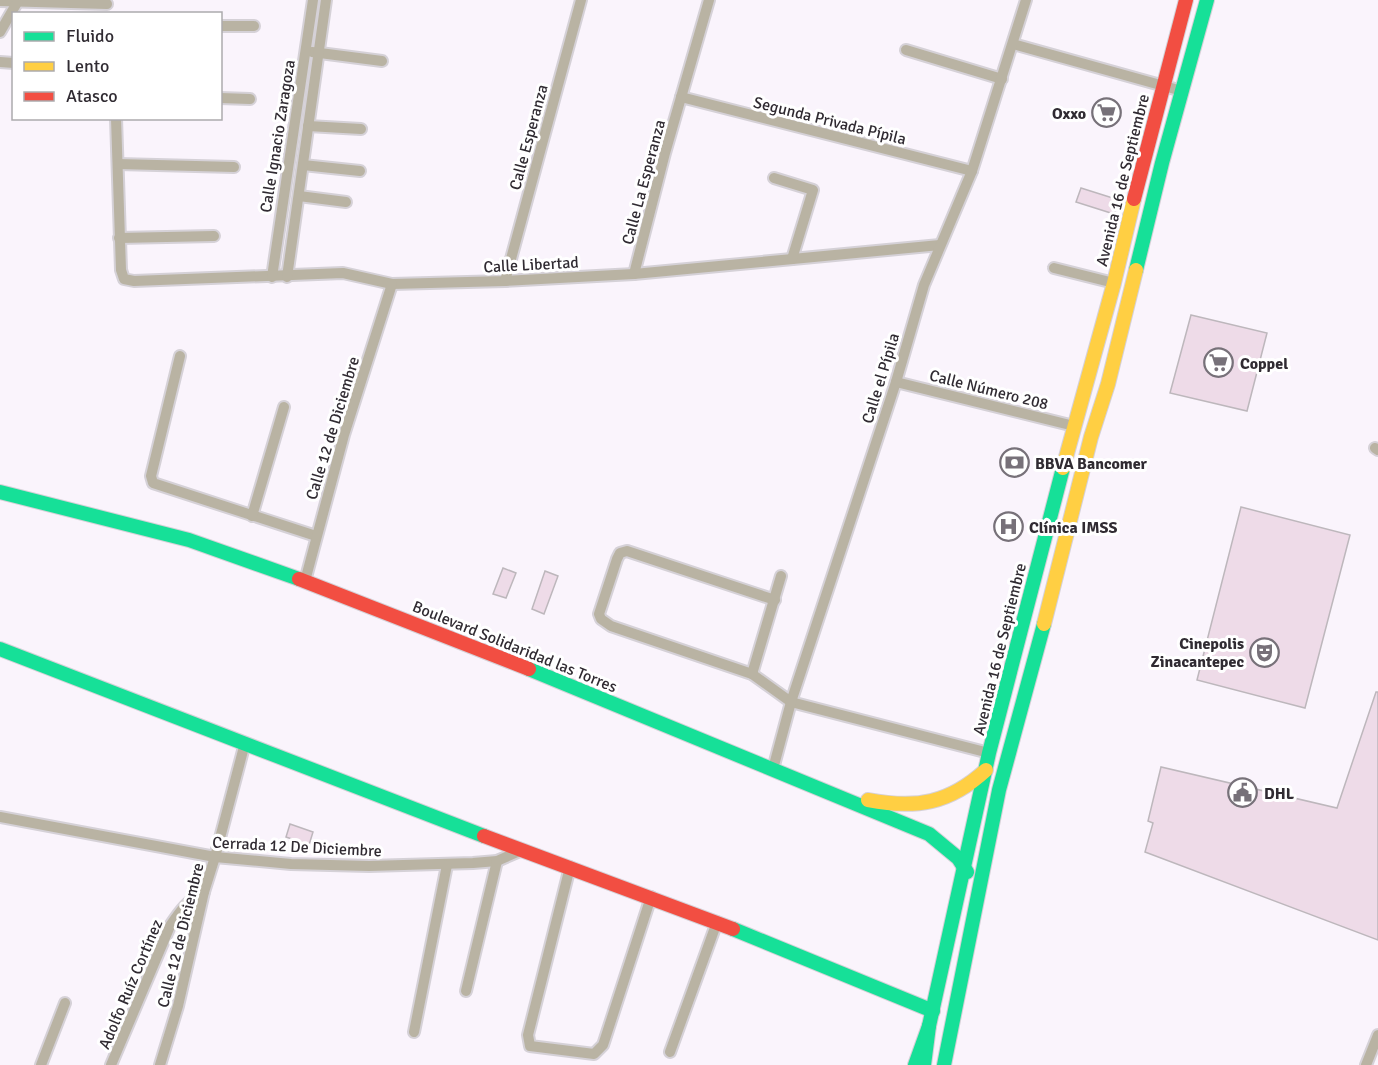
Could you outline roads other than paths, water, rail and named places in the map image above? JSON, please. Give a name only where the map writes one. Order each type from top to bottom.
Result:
[{"type":"main road","name":"Avenida 16 de Septiembre","points":[[915,1065],[930,1026],[989,753],[1074,426],[1114,283],[1162,86],[1186,0]]},
{"type":"main road","points":[[944,1065],[980,897],[999,790],[1019,721],[1091,436],[1108,384],[1162,163],[1207,0]]},
{"type":"main road","name":"Boulevard Solidaridad las Torres","points":[[0,492],[189,540],[305,581],[461,641],[828,790],[929,834],[958,858],[980,897]]},
{"type":"main road","points":[[0,650],[522,850],[717,922],[933,1011]]},
{"type":"main road","points":[[828,790],[881,803],[910,806],[956,793],[986,770]]},
{"type":"main road","points":[[924,1065],[930,1026]]},
{"type":"street","name":"Calle Ignacio Zaragoza","points":[[272,277],[313,0]]},
{"type":"street","name":"Calle Ignacio Zaragoza","points":[[288,277],[326,0]]},
{"type":"street","name":"Calle Esperanza","points":[[505,281],[581,0]]},
{"type":"street","name":"Calle La Esperanza","points":[[634,274],[709,0]]},
{"type":"street","name":"Calle el Pípila","points":[[773,769],[791,702],[896,382],[924,285],[962,199],[1026,0]]},
{"type":"street","points":[[0,1],[107,6]]},
{"type":"street","points":[[0,32],[18,1]]},
{"type":"street","points":[[222,26],[254,26]]},
{"type":"street","points":[[1013,44],[1182,91]]},
{"type":"street","points":[[906,50],[1002,79]]},
{"type":"street","points":[[305,51],[382,61]]},
{"type":"street","name":"Segunda Privada Pípila","points":[[681,97],[972,171]]},
{"type":"street","points":[[222,98],[250,99]]},
{"type":"street","points":[[117,120],[119,238],[214,236]]},
{"type":"street","points":[[308,126],[361,129]]},
{"type":"street","points":[[118,164],[234,167]]},
{"type":"street","points":[[303,165],[360,171]]},
{"type":"street","points":[[774,178],[813,190],[792,260]]},
{"type":"street","points":[[299,196],[346,202]]},
{"type":"street","points":[[278,237],[293,238]]},
{"type":"street","name":"Calle Libertad","points":[[119,238],[121,270],[124,279],[134,281],[288,277],[343,273],[392,284],[634,274],[940,245]]},
{"type":"street","points":[[1054,268],[1114,283]]},
{"type":"street","name":"Calle 12 de Diciembre","points":[[305,581],[344,435],[392,284]]},
{"type":"street","points":[[180,356],[151,476],[153,483],[316,536]]},
{"type":"street","name":"Calle Número 208","points":[[896,382],[1074,426]]},
{"type":"street","points":[[252,516],[284,406]]},
{"type":"street","points":[[775,600],[627,551],[620,554],[599,614],[601,619],[612,626],[752,674],[791,702],[989,753]]},
{"type":"street","points":[[752,674],[782,576]]},
{"type":"street","name":"Calle 12 de Diciembre","points":[[160,1065],[178,1006],[204,892],[245,742]]},
{"type":"street","name":"Cerrada 12 De Diciembre","points":[[0,817],[215,858],[291,864],[447,865],[497,861],[522,850]]},
{"type":"street","points":[[466,991],[497,861]]},
{"type":"street","points":[[414,1032],[447,865]]},
{"type":"street","points":[[570,867],[528,1035],[528,1044],[536,1048],[597,1053],[605,1039],[651,897]]},
{"type":"street","name":"Adolfo Ruíz Cortínez","points":[[111,1065],[170,926],[192,898],[204,892]]},
{"type":"street","points":[[670,1052],[717,922]]},
{"type":"street","points":[[40,1065],[65,1003]]},
{"type":"street","points":[[1366,1065],[1378,1035]]},
{"type":"place","name":"Oxxo","points":[[1107,113]]},
{"type":"place","name":"Coppel","points":[[1219,363]]},
{"type":"place","name":"BBVA Bancomer","points":[[1014,463]]},
{"type":"place","name":"Clínica IMSS","points":[[1008,527]]},
{"type":"place","name":"Cinepolis Zinacantepec","points":[[1265,652]]},
{"type":"place","name":"DHL","points":[[1243,793]]}]
